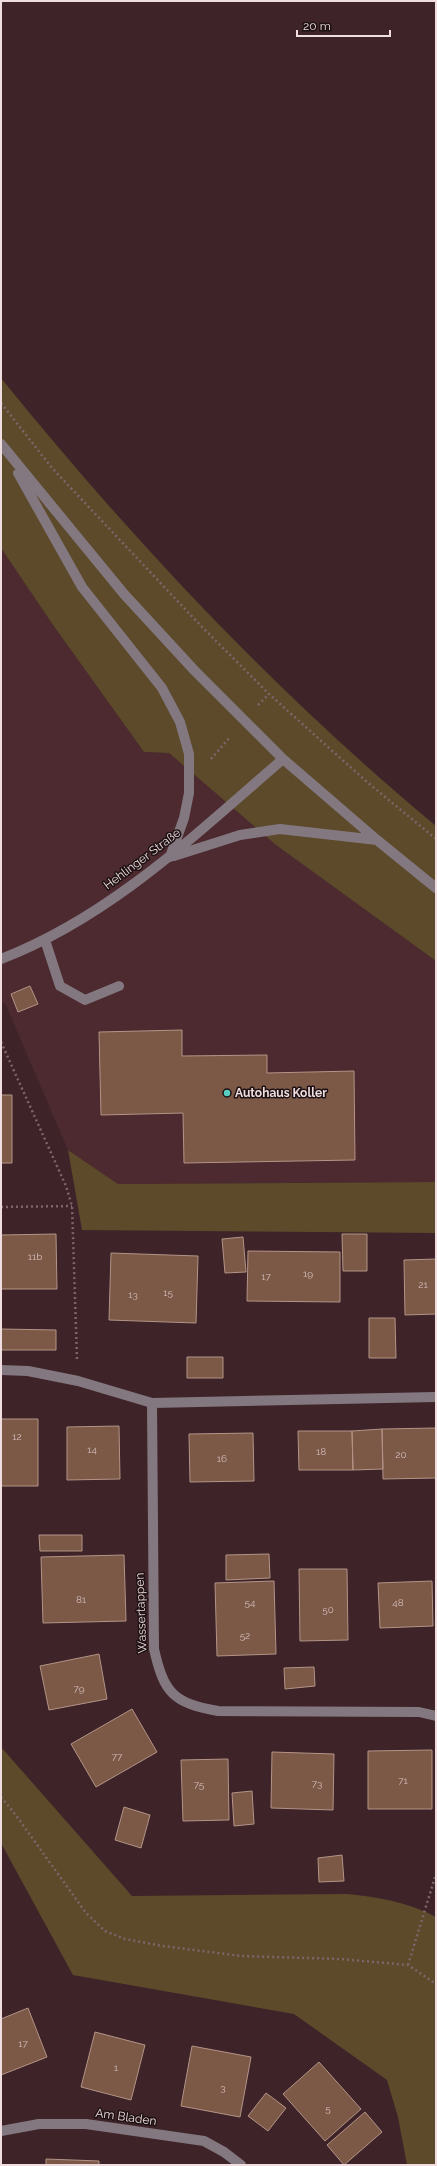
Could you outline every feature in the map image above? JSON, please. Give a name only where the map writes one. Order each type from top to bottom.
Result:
[{"type":"street","points":[[3,448],[124,594],[194,670],[283,758],[377,840],[436,888]]},
{"type":"street","points":[[3,448],[82,587],[162,688],[180,722],[189,754],[189,793],[184,818],[170,857]]},
{"type":"street","name":"Hehlinger Straße","points":[[1,959],[45,940],[116,896],[170,857],[283,758]]},
{"type":"street","points":[[170,857],[240,835],[280,829],[377,840]]},
{"type":"street","points":[[45,940],[60,986],[84,1000],[119,986]]},
{"type":"street","points":[[1,1370],[28,1371],[78,1381],[152,1403],[436,1397]]},
{"type":"street","name":"Wassertappen","points":[[152,1403],[154,1649],[160,1674],[170,1692],[192,1706],[218,1711],[419,1712],[436,1716]]},
{"type":"street","name":"Am Bladen","points":[[1,2131],[39,2124],[86,2124],[204,2141],[224,2152],[240,2165]]},
{"type":"path","points":[[1,403],[52,468],[202,627],[269,694],[367,782],[436,839]]},
{"type":"path","points":[[1,1042],[66,1186],[72,1206],[78,1381]]},
{"type":"path","points":[[1,1207],[72,1206]]},
{"type":"path","points":[[1,1797],[15,1814],[86,1913],[105,1932],[125,1939],[163,1946],[241,1956],[341,1959],[408,1965],[436,1984]]},
{"type":"path","points":[[408,1965],[436,1874]]},
{"type":"shaded area","points":[[1,378],[102,498],[208,613],[319,723],[436,826],[436,961],[276,845],[169,753],[144,752],[53,625],[1,548]]},
{"type":"shaded area","points":[[1,548],[53,625],[144,752],[169,753],[276,845],[436,961],[436,1182],[118,1184],[68,1150],[5,1003],[1,1003]]},
{"type":"shaded area","points":[[68,1150],[118,1184],[436,1182],[436,1233],[82,1230]]},
{"type":"shaded area","points":[[1,1747],[132,1896],[347,1894],[393,1901],[436,1917],[436,2165],[407,2165],[398,2117],[387,2080],[294,2014],[73,1975],[1,1843]]},
{"type":"building","points":[[30,986],[38,1004],[18,1012],[11,994]]},
{"type":"building","name":"Autohaus Koller","points":[[182,1030],[182,1056],[267,1055],[267,1073],[354,1071],[355,1160],[184,1163],[183,1113],[101,1115],[99,1032]]},
{"type":"building","points":[[1,1095],[12,1095],[12,1163],[1,1163]]},
{"type":"building","points":[[56,1234],[57,1289],[1,1289],[1,1235]]},
{"type":"building","points":[[342,1234],[367,1234],[367,1271],[343,1271]]},
{"type":"building","points":[[243,1237],[246,1272],[225,1273],[222,1239]]},
{"type":"building","points":[[248,1251],[340,1252],[340,1302],[247,1301]]},
{"type":"building","points":[[111,1253],[198,1256],[196,1323],[109,1320]]},
{"type":"building","points":[[436,1259],[436,1314],[405,1315],[404,1260]]},
{"type":"building","points":[[369,1318],[395,1318],[396,1358],[369,1358]]},
{"type":"building","points":[[1,1329],[56,1330],[56,1350],[1,1350]]},
{"type":"building","points":[[187,1357],[223,1357],[223,1378],[187,1378]]},
{"type":"building","points":[[1,1419],[38,1419],[38,1486],[1,1486]]},
{"type":"building","points":[[119,1426],[120,1479],[67,1480],[67,1427]]},
{"type":"building","points":[[436,1428],[436,1478],[383,1479],[382,1429]]},
{"type":"building","points":[[382,1429],[383,1469],[353,1470],[352,1431]]},
{"type":"building","points":[[298,1431],[352,1431],[353,1470],[299,1470]]},
{"type":"building","points":[[253,1433],[254,1481],[190,1482],[189,1434]]},
{"type":"building","points":[[39,1535],[82,1535],[82,1551],[40,1551]]},
{"type":"building","points":[[269,1554],[270,1578],[226,1580],[226,1555]]},
{"type":"building","points":[[124,1555],[126,1621],[43,1623],[41,1557]]},
{"type":"building","points":[[299,1569],[347,1569],[348,1640],[300,1641]]},
{"type":"building","points":[[274,1581],[276,1654],[217,1656],[215,1583]]},
{"type":"building","points":[[432,1581],[433,1626],[380,1628],[378,1583]]},
{"type":"building","points":[[99,1654],[107,1699],[49,1710],[40,1666]]},
{"type":"building","points":[[314,1667],[315,1686],[285,1689],[284,1668]]},
{"type":"building","points":[[132,1709],[157,1752],[96,1787],[71,1744]]},
{"type":"building","points":[[432,1750],[432,1809],[368,1809],[368,1751]]},
{"type":"building","points":[[272,1752],[334,1754],[333,1810],[271,1808]]},
{"type":"building","points":[[228,1759],[229,1820],[183,1821],[181,1760]]},
{"type":"building","points":[[252,1791],[254,1824],[234,1826],[232,1793]]},
{"type":"building","points":[[124,1807],[150,1815],[141,1848],[115,1840]]},
{"type":"building","points":[[342,1855],[344,1881],[319,1882],[318,1858]]},
{"type":"building","points":[[28,2008],[47,2057],[1,2075],[1,2019]]},
{"type":"building","points":[[95,2032],[145,2045],[131,2100],[81,2087]]},
{"type":"building","points":[[192,2046],[251,2057],[240,2117],[181,2106]]},
{"type":"building","points":[[319,2062],[361,2109],[325,2141],[283,2094]]},
{"type":"building","points":[[266,2093],[286,2108],[268,2131],[248,2116]]},
{"type":"building","points":[[365,2112],[382,2132],[344,2165],[327,2145]]},
{"type":"building","points":[[46,2159],[99,2161],[99,2165],[46,2165]]},
{"type":"place","name":"Autohaus Koller","points":[[227,1093]]}]
